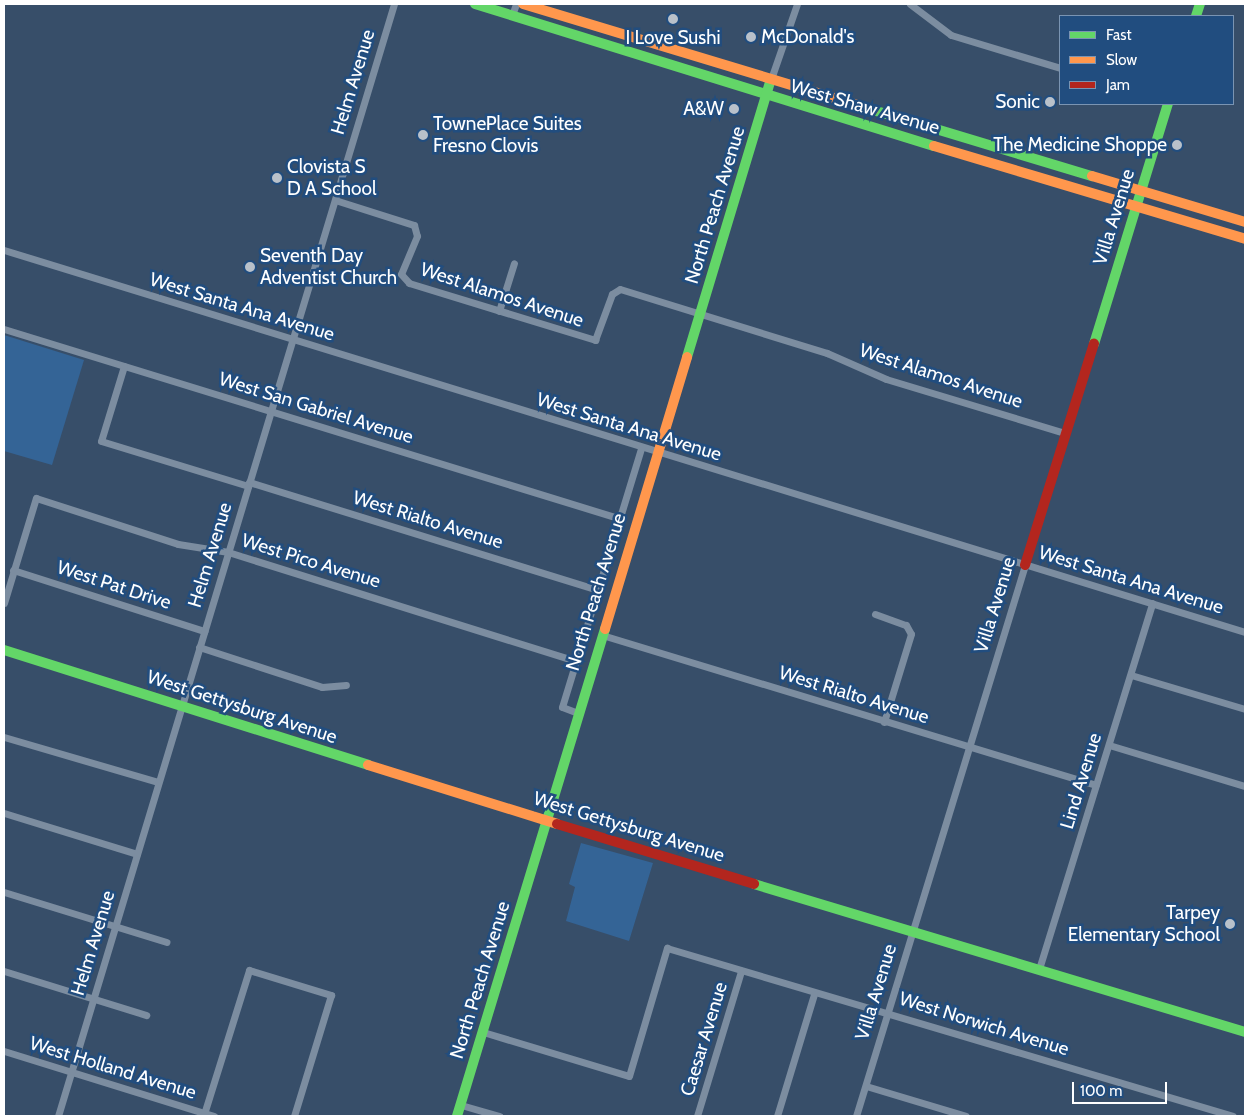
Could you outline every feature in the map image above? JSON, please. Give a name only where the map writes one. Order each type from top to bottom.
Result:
[{"type":"main road","name":"West Shaw Avenue","points":[[475,4],[766,96],[1245,239]]},
{"type":"main road","name":"West Shaw Avenue","points":[[523,4],[955,136],[1141,189],[1245,222]]},
{"type":"main road","name":"North Peach Avenue","points":[[457,1116],[656,453],[771,79]]},
{"type":"main road","name":"Villa Avenue","points":[[1025,565],[1168,105]]},
{"type":"main road","points":[[888,131],[898,127],[944,141],[955,136]]},
{"type":"main road","name":"West Gettysburg Avenue","points":[[4,650],[546,821],[1245,1032]]},
{"type":"street","name":"Helm Avenue","points":[[58,1116],[394,4]]},
{"type":"street","points":[[512,15],[516,4]]},
{"type":"street","points":[[910,4],[951,35],[1059,68]]},
{"type":"street","points":[[771,79],[796,5]]},
{"type":"street","name":"West Alamos Avenue","points":[[335,200],[414,225],[417,236],[402,280],[499,312],[595,340],[615,290],[827,353],[876,376],[1065,433]]},
{"type":"street","name":"West Santa Ana Avenue","points":[[4,250],[656,453],[1245,632]]},
{"type":"street","points":[[499,312],[514,263]]},
{"type":"street","name":"West San Gabriel Avenue","points":[[4,328],[618,518]]},
{"type":"street","name":"West Rialto Avenue","points":[[124,366],[101,441],[598,590]]},
{"type":"street","points":[[578,713],[562,707],[640,448]]},
{"type":"street","name":"West Pico Avenue","points":[[13,570],[36,498],[178,544],[228,552],[576,661]]},
{"type":"street","name":"Villa Avenue","points":[[856,1116],[1025,565]]},
{"type":"street","points":[[4,604],[13,570]]},
{"type":"street","name":"West Pat Drive","points":[[13,570],[204,631]]},
{"type":"street","name":"Lind Avenue","points":[[1039,969],[1152,603]]},
{"type":"street","points":[[875,614],[906,624],[911,634],[884,722]]},
{"type":"street","name":"West Rialto Avenue","points":[[602,635],[1096,785]]},
{"type":"street","points":[[199,648],[322,687],[346,685]]},
{"type":"street","points":[[1131,675],[1245,709]]},
{"type":"street","points":[[4,737],[158,782]]},
{"type":"street","points":[[1109,745],[1245,786]]},
{"type":"street","points":[[4,813],[137,854]]},
{"type":"street","points":[[4,892],[167,942]]},
{"type":"street","name":"West Norwich Avenue","points":[[483,1032],[628,1076],[668,948],[814,994],[887,1012],[1233,1116]]},
{"type":"street","points":[[204,1114],[249,970],[331,995],[294,1116]]},
{"type":"street","points":[[4,971],[146,1015]]},
{"type":"street","name":"Caesar Avenue","points":[[697,1116],[741,971]]},
{"type":"street","points":[[777,1116],[814,994]]},
{"type":"street","name":"West Holland Avenue","points":[[4,1051],[214,1116]]},
{"type":"street","points":[[866,1086],[966,1116]]},
{"type":"street","points":[[461,1105],[499,1116]]},
{"type":"shaded area","points":[[4,335],[84,360],[52,465],[4,451]]},
{"type":"shaded area","points":[[581,843],[653,863],[629,941],[566,921],[575,887],[569,884]]},
{"type":"traffic: fast","points":[[475,4],[934,146]]},
{"type":"traffic: fast","points":[[1196,15],[1200,4]]},
{"type":"traffic: fast","points":[[687,357],[771,79]]},
{"type":"traffic: fast","points":[[1094,344],[1168,105]]},
{"type":"traffic: fast","points":[[873,110],[1092,176]]},
{"type":"traffic: fast","points":[[457,1116],[605,629]]},
{"type":"traffic: fast","points":[[4,650],[368,765]]},
{"type":"traffic: fast","points":[[754,884],[1245,1032]]},
{"type":"traffic: slow","points":[[523,4],[873,110]]},
{"type":"traffic: slow","points":[[934,146],[1245,239]]},
{"type":"traffic: slow","points":[[1092,176],[1245,222]]},
{"type":"traffic: slow","points":[[605,629],[687,357]]},
{"type":"traffic: slow","points":[[368,765],[557,824]]},
{"type":"traffic: jam","points":[[1025,565],[1094,344]]},
{"type":"traffic: jam","points":[[557,824],[754,884]]},
{"type":"place","name":"I Love Sushi","points":[[673,19]]},
{"type":"place","name":"McDonald's","points":[[751,37]]},
{"type":"place","name":"Sonic","points":[[1050,102]]},
{"type":"place","name":"A&W","points":[[734,109]]},
{"type":"place","name":"TownePlace Suites Fresno Clovis","points":[[423,135]]},
{"type":"place","name":"The Medicine Shoppe","points":[[1177,145]]},
{"type":"place","name":"Clovista S D A School","points":[[277,178]]},
{"type":"place","name":"Seventh Day Adventist Church","points":[[250,267]]},
{"type":"place","name":"Tarpey Elementary School","points":[[1230,924]]}]
